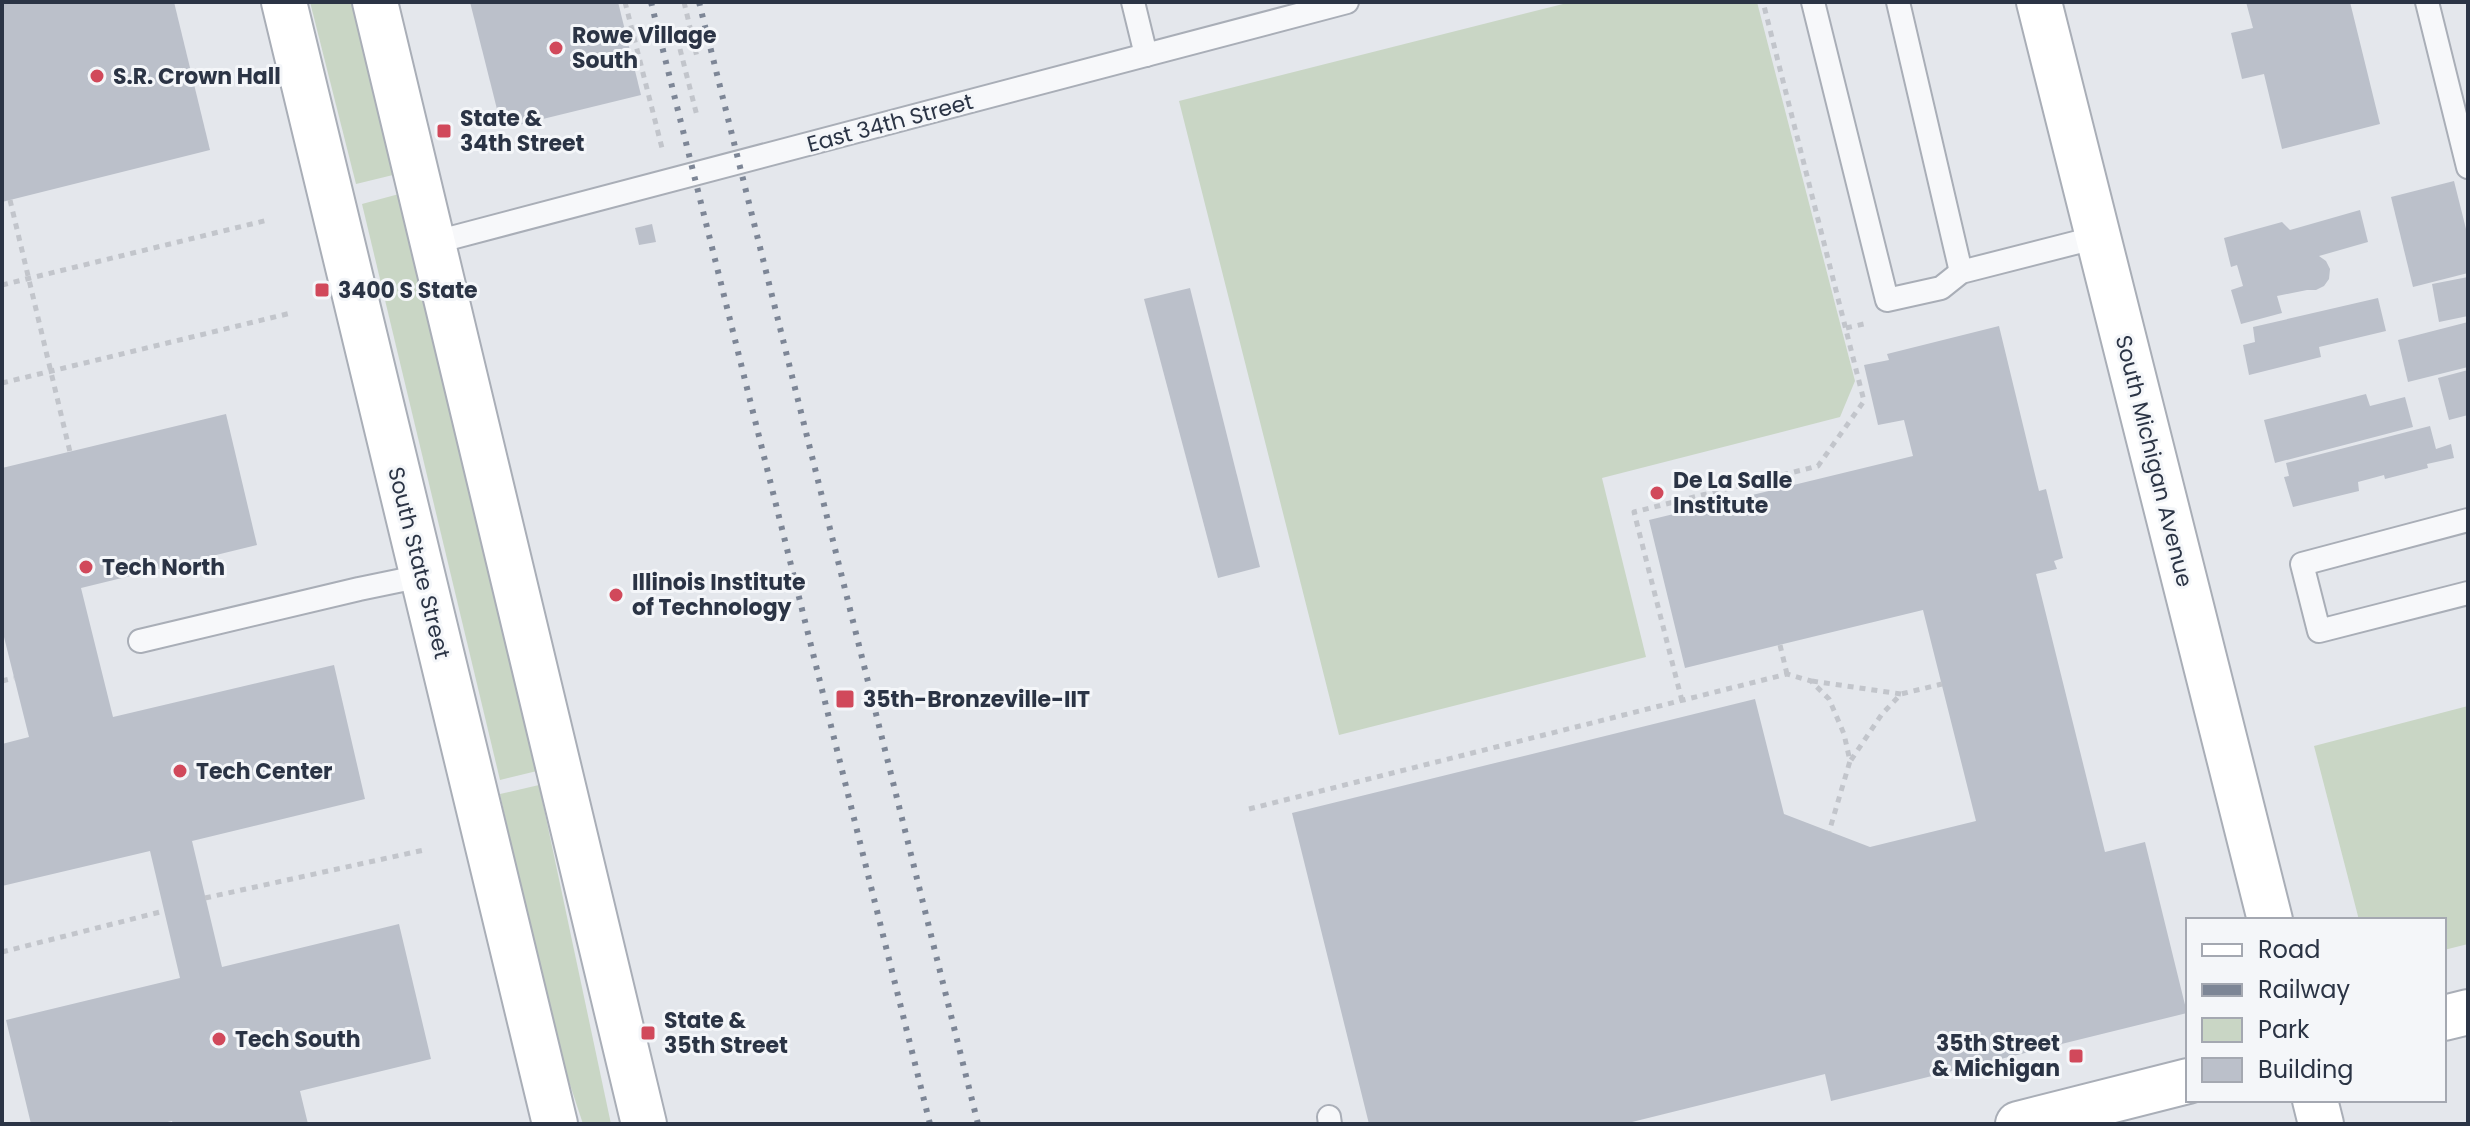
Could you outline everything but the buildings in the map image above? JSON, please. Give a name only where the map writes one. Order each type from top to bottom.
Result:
[{"type":"main road","name":"South State Street","points":[[284,2],[555,1124]]},
{"type":"main road","points":[[375,2],[644,1124]]},
{"type":"main road","name":"South Michigan Avenue","points":[[2039,2],[2269,918]]},
{"type":"main road","points":[[2446,1018],[2468,1012]]},
{"type":"main road","points":[[2018,1124],[2186,1082]]},
{"type":"main road","points":[[2316,1102],[2321,1124]]},
{"type":"lane","points":[[1133,2],[1146,55]]},
{"type":"lane","name":"East 34th Street","points":[[432,243],[1347,2]]},
{"type":"lane","points":[[1813,2],[1887,300],[1941,288],[1961,272],[2098,237]]},
{"type":"lane","points":[[1898,2],[1961,272]]},
{"type":"lane","points":[[2427,2],[2468,167]]},
{"type":"lane","points":[[2468,520],[2302,564],[2319,631],[2468,593]]},
{"type":"lane","points":[[140,641],[422,576]]},
{"type":"path","points":[[625,2],[670,181]]},
{"type":"path","points":[[684,2],[697,57]]},
{"type":"path","points":[[1682,701],[1634,512],[1818,466],[1864,401],[1763,2]]},
{"type":"path","points":[[680,49],[697,116]]},
{"type":"path","points":[[10,200],[70,452]]},
{"type":"path","points":[[2,285],[268,220]]},
{"type":"path","points":[[2,383],[291,313]]},
{"type":"path","points":[[1780,645],[1787,674]]},
{"type":"path","points":[[1249,809],[1787,674],[1811,681],[1901,694],[1942,684]]},
{"type":"path","points":[[2,681],[14,678]]},
{"type":"path","points":[[1811,681],[1829,699],[1844,734],[1850,761]]},
{"type":"path","points":[[1829,832],[1850,761],[1882,714],[1901,694]]},
{"type":"path","points":[[205,898],[424,850]]},
{"type":"path","points":[[2,952],[164,911]]},
{"type":"green space","points":[[310,2],[352,2],[393,175],[356,184]]},
{"type":"green space","points":[[1571,2],[1757,2],[1855,381],[1840,417],[1602,478],[1646,657],[1339,735],[1179,101]]},
{"type":"green space","points":[[399,194],[537,771],[500,780],[362,204]]},
{"type":"green space","points":[[2468,706],[2468,944],[2446,950],[2446,918],[2358,918],[2314,746]]},
{"type":"green space","points":[[539,785],[611,1124],[583,1124],[551,1027],[500,794]]},
{"type":"railway","points":[[651,2],[930,1124]]},
{"type":"railway","points":[[699,2],[978,1124]]},
{"type":"place","name":"Rowe Village South","points":[[556,48]]},
{"type":"place","name":"S.R. Crown Hall","points":[[97,76]]},
{"type":"place","name":"State & 34th Street","points":[[444,131]]},
{"type":"place","name":"3400 S State","points":[[322,290]]},
{"type":"place","name":"De La Salle Institute","points":[[1657,493]]},
{"type":"place","name":"Tech North","points":[[86,567]]},
{"type":"place","name":"Illinois Institute of Technology","points":[[616,595]]},
{"type":"place","name":"35th-Bronzeville-IIT","points":[[845,699]]},
{"type":"place","name":"Tech Center","points":[[180,771]]},
{"type":"place","name":"State & 35th Street","points":[[648,1033]]},
{"type":"place","name":"Tech South","points":[[219,1039]]},
{"type":"place","name":"35th Street & Michigan","points":[[2076,1056]]}]
